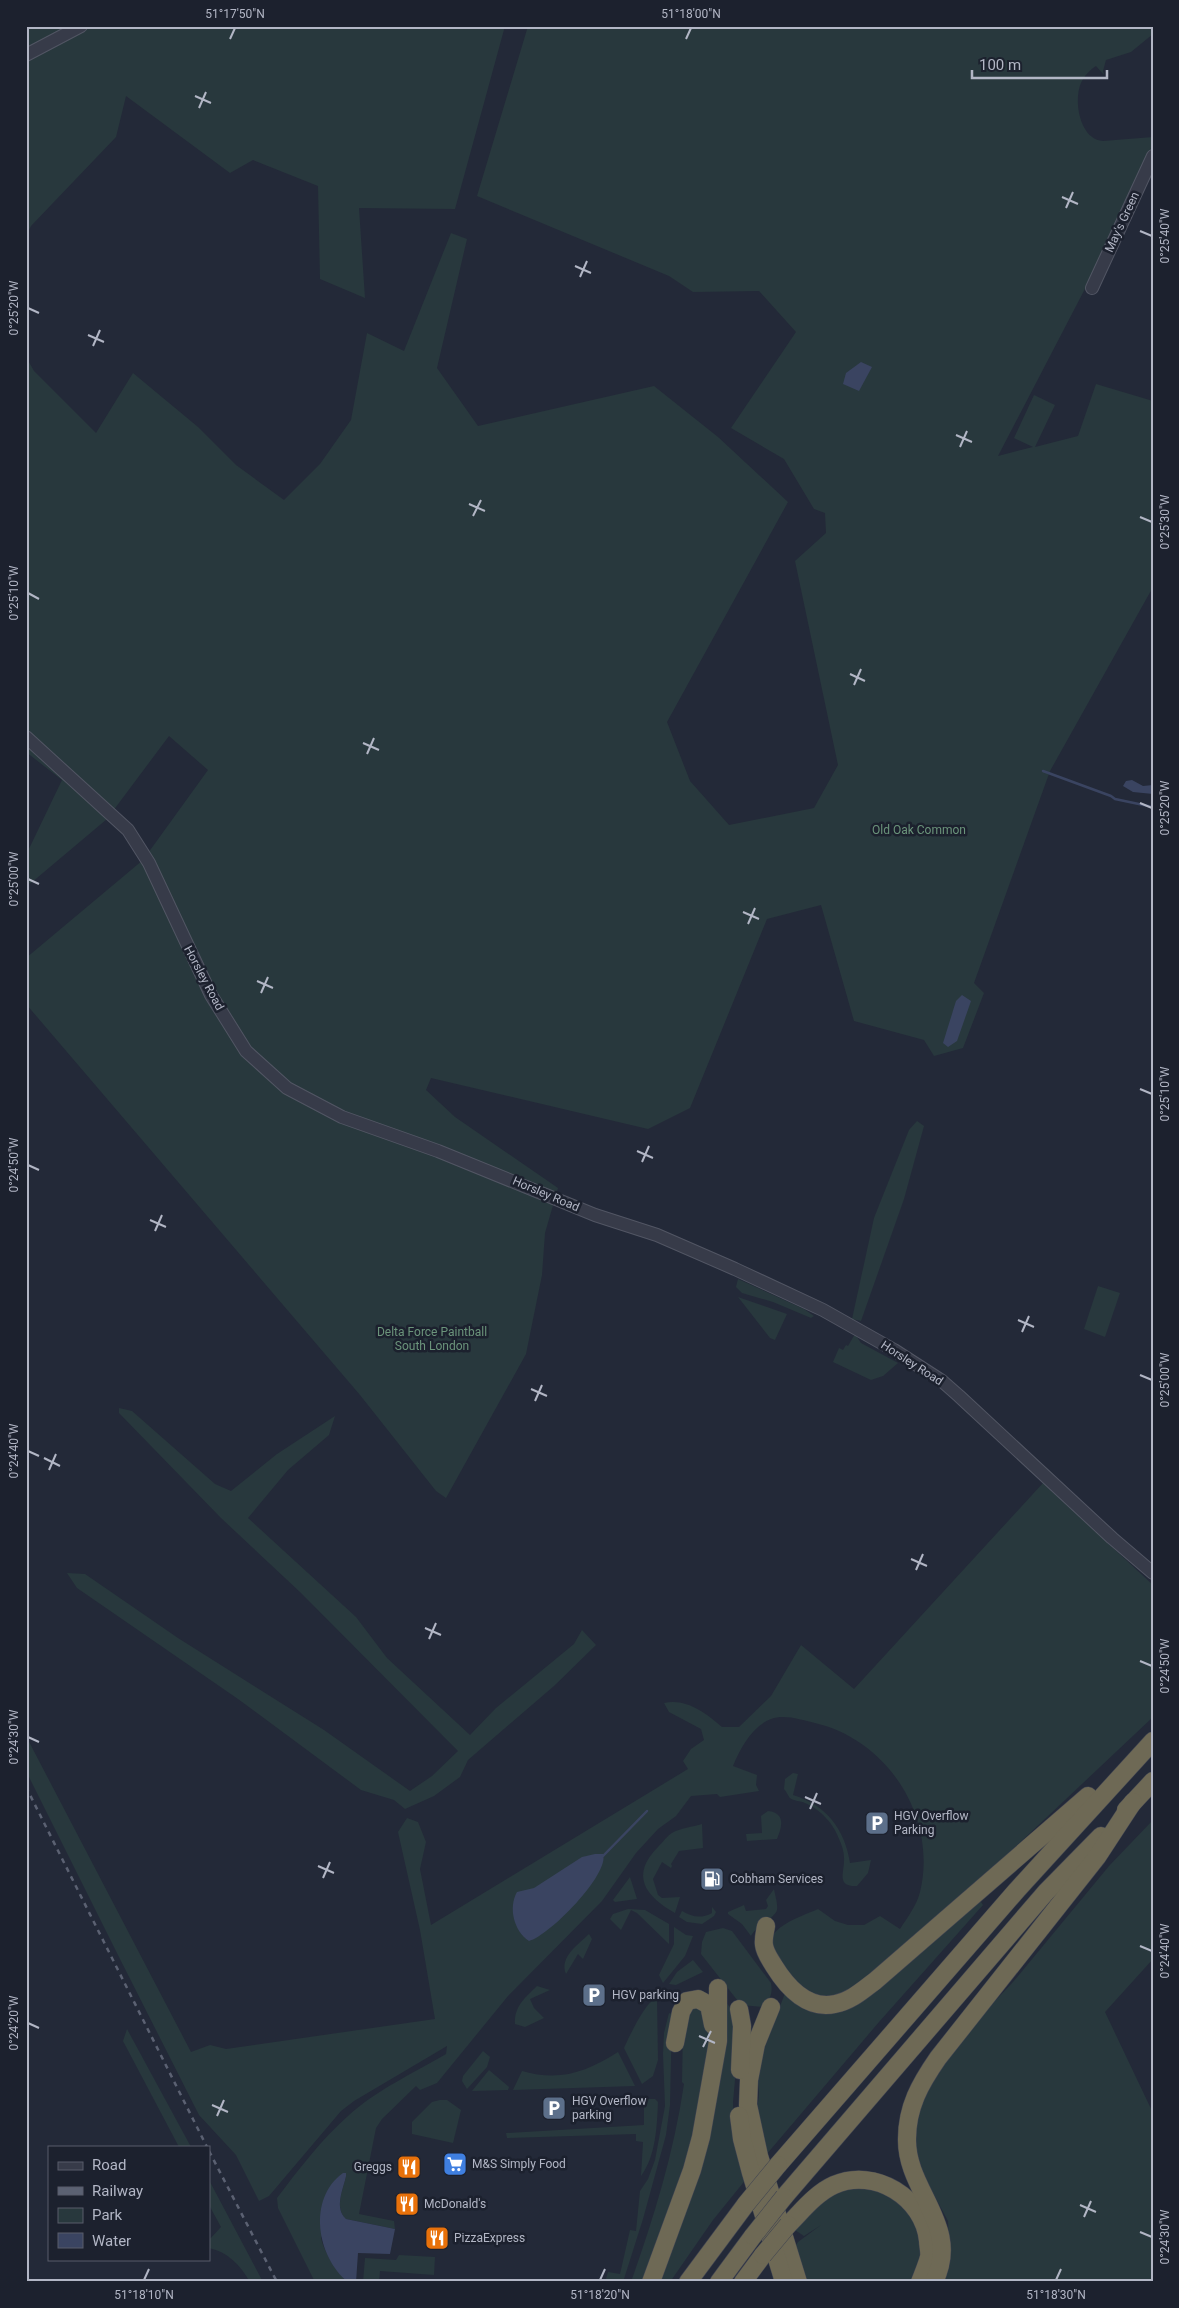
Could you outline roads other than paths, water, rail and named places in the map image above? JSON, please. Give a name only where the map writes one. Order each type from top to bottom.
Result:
[{"type":"highway","points":[[766,1926],[763,1938],[765,1952],[790,1989],[805,1999],[818,2004],[829,2005],[847,2000],[876,1981],[1153,1741]]},
{"type":"highway","points":[[688,2282],[746,2204],[778,2165],[1016,1890],[1153,1741]]},
{"type":"highway","points":[[719,2282],[784,2197],[1046,1892],[1153,1781]]},
{"type":"highway","points":[[934,2282],[941,2263],[942,2238],[938,2222],[912,2166],[907,2141],[910,2112],[920,2084],[938,2058],[1097,1857],[1133,1802]]},
{"type":"highway","points":[[651,2282],[695,2161],[719,2029],[718,1988]]},
{"type":"highway","points":[[675,2043],[683,2007],[687,2001],[693,1999],[704,2001],[709,2005],[712,2013],[715,2056]]},
{"type":"highway","points":[[771,2007],[756,2044],[749,2080],[748,2105],[759,2156],[798,2282]]},
{"type":"highway","points":[[739,2009],[742,2026],[738,2111],[742,2139],[784,2282]]},
{"type":"highway","points":[[743,2282],[788,2225],[815,2197],[835,2185],[856,2181],[878,2182],[900,2193],[917,2208],[927,2230],[929,2256],[920,2282]]},
{"type":"street","points":[[26,55],[81,26]]},
{"type":"street","name":"May's Green","points":[[1092,288],[1153,156]]},
{"type":"street","name":"Horsley Road","points":[[26,737],[128,830],[149,863],[211,995],[246,1051],[287,1088],[342,1117],[438,1150],[578,1208],[657,1235],[823,1310],[920,1366],[953,1391],[1112,1538],[1153,1573]]},
{"type":"water","points":[[861,362],[872,367],[859,391],[843,384],[846,373]]},
{"type":"water","points":[[1132,780],[1143,786],[1153,785],[1153,794],[1133,792],[1123,786],[1126,781]]},
{"type":"water","points":[[962,995],[971,1001],[957,1041],[948,1047],[943,1043],[956,1001]]},
{"type":"water","points":[[603,1854],[603,1863],[588,1889],[563,1917],[538,1937],[529,1941],[524,1937],[514,1919],[513,1905],[517,1892],[534,1888],[582,1857]]},
{"type":"water","points":[[343,2173],[346,2173],[346,2176],[340,2204],[342,2215],[346,2219],[395,2229],[390,2254],[358,2253],[356,2282],[348,2282],[337,2271],[323,2243],[320,2228],[324,2197],[332,2184]]},
{"type":"waterway","points":[[1043,771],[1115,799],[1153,807]]},
{"type":"waterway","points":[[603,1856],[647,1811]]},
{"type":"railway","points":[[26,1787],[206,2146]]},
{"type":"railway","points":[[210,2153],[277,2282]]},
{"type":"place","name":"HGV Overflow Parking","points":[[877,1823]]},
{"type":"place","name":"Cobham Services","points":[[712,1879]]},
{"type":"place","name":"HGV parking","points":[[594,1995]]},
{"type":"place","name":"HGV Overflow parking","points":[[554,2108]]},
{"type":"place","name":"M&S Simply Food","points":[[455,2164]]},
{"type":"place","name":"Greggs","points":[[409,2167]]},
{"type":"place","name":"McDonald's","points":[[407,2204]]},
{"type":"place","name":"PizzaExpress","points":[[437,2238]]},
{"type":"park label","name":"Old Oak Common","points":[[919,830]]},
{"type":"park label","name":"Delta Force Paintball South London","points":[[432,1339]]}]
